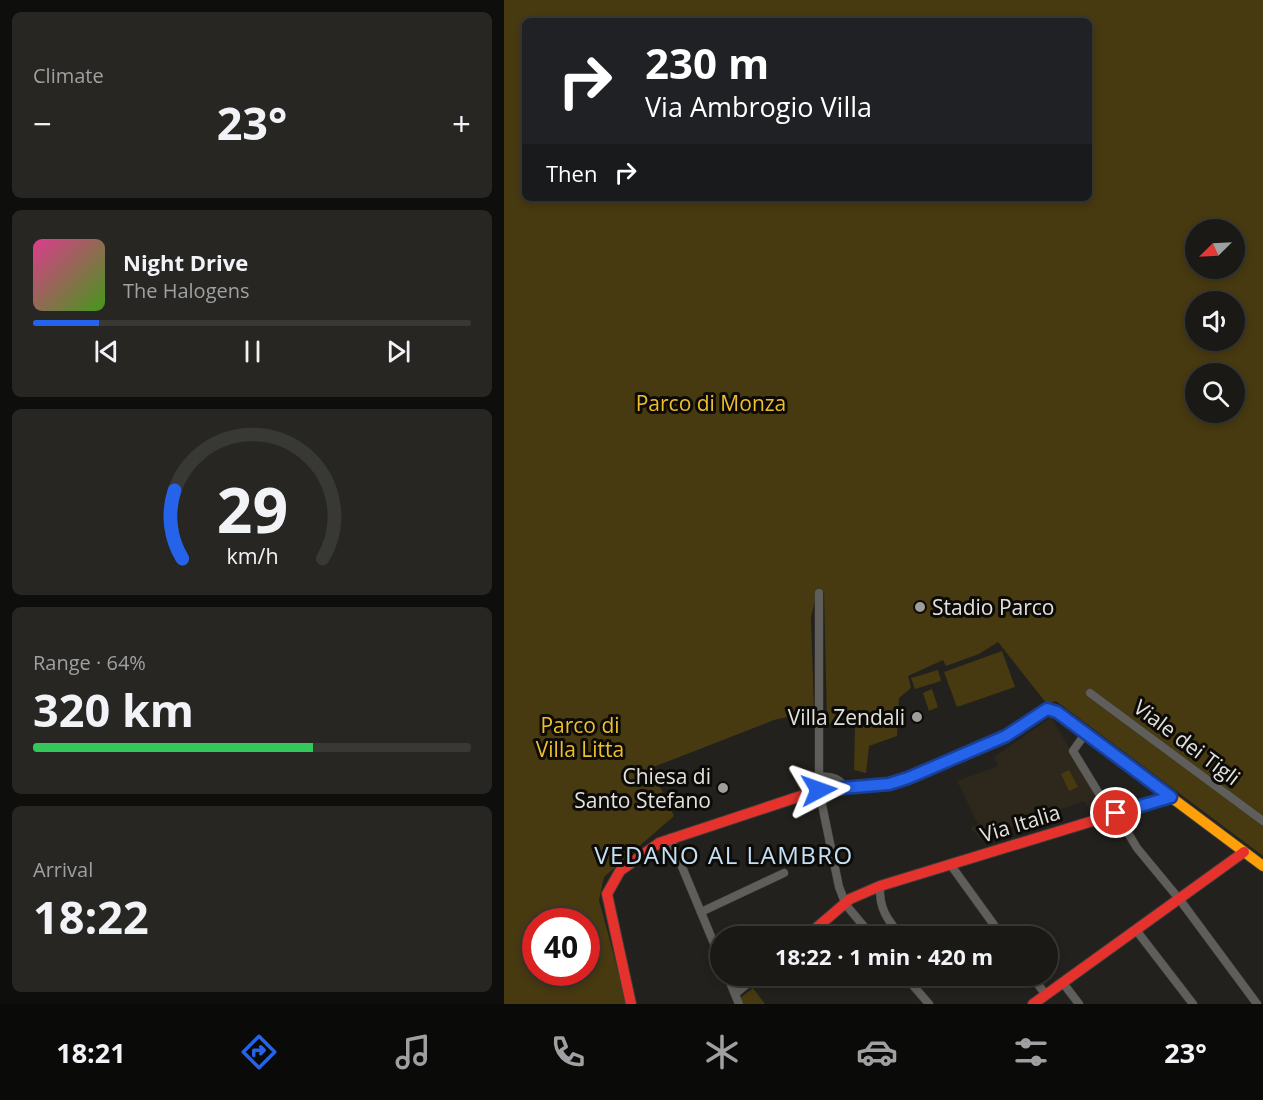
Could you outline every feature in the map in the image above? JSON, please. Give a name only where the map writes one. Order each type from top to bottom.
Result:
[{"type":"street","points":[[819,593],[819,790],[839,887],[846,905],[864,926]]},
{"type":"street","name":"Viale dei Tigli","points":[[1090,693],[1263,821]]},
{"type":"street","points":[[632,1004],[609,910],[608,894],[620,871],[659,843],[819,790],[889,784],[908,778],[998,740],[1047,709],[1067,720],[1263,866]]},
{"type":"street","points":[[1085,734],[1073,752],[1137,848],[1180,900],[1257,1004]]},
{"type":"street","points":[[819,776],[840,780],[846,788]]},
{"type":"street","name":"Via Italia","points":[[820,926],[846,905],[850,899],[880,886],[1171,797]]},
{"type":"street","points":[[670,838],[710,934]]},
{"type":"street","points":[[1033,1004],[1244,852]]},
{"type":"street","points":[[950,864],[995,926]]},
{"type":"street","points":[[701,912],[784,873]]},
{"type":"street","points":[[880,886],[879,903],[884,915],[893,926]]},
{"type":"street","points":[[1136,930],[1193,1004]]},
{"type":"street","points":[[1063,983],[1079,1004]]},
{"type":"street","points":[[732,986],[739,1004]]},
{"type":"street","points":[[735,994],[745,986]]},
{"type":"street","points":[[913,986],[929,1004]]},
{"type":"street","points":[[1039,986],[1046,995]]},
{"type":"shaded area","points":[[1051,717],[1107,811],[1094,815],[1084,801],[980,838],[970,828],[978,824],[957,781],[998,766],[994,757]]},
{"type":"green space","name":"Parco di Monza","points":[[504,0],[1263,0],[1263,856],[1056,701],[1047,704],[998,642],[979,654],[946,666],[943,660],[908,676],[911,688],[899,698],[897,736],[869,746],[866,773],[854,770],[855,726],[827,723],[824,592],[817,593],[811,617],[814,711],[774,720],[651,768],[674,816],[604,877],[599,900],[627,1004],[504,1004]]},
{"type":"green space","points":[[1002,651],[1015,687],[957,707],[944,672]]},
{"type":"green space","points":[[938,670],[941,681],[915,689],[911,678]]},
{"type":"green space","points":[[932,689],[938,707],[929,711],[923,693]]},
{"type":"green space","points":[[1069,770],[1078,787],[1069,791],[1061,774]]},
{"type":"green space","points":[[753,988],[765,1004],[743,1004],[740,998]]},
{"type":"traffic: slow","points":[[916,775],[1006,736],[1047,709],[1057,712],[1263,866]]},
{"type":"traffic: jam","points":[[631,1004],[607,894],[620,871],[659,843],[819,790],[889,784],[916,775]]},
{"type":"traffic: jam","points":[[819,926],[850,899],[880,886],[1171,797]]},
{"type":"traffic: jam","points":[[1033,1004],[1244,852]]},
{"type":"place","name":"Stadio Parco","points":[[920,607]]},
{"type":"place","name":"Villa Zendali","points":[[917,717]]},
{"type":"place","name":"Chiesa di Santo Stefano","points":[[723,788]]},
{"type":"district","name":"VEDANO AL LAMBRO","points":[[724,854]]},
{"type":"route","points":[[819,790],[889,784],[908,778],[982,748],[1006,736],[1047,709],[1057,712],[1171,797],[1116,813]]},
{"type":"park label","name":"Parco di Villa Litta","points":[[580,737]]}]
